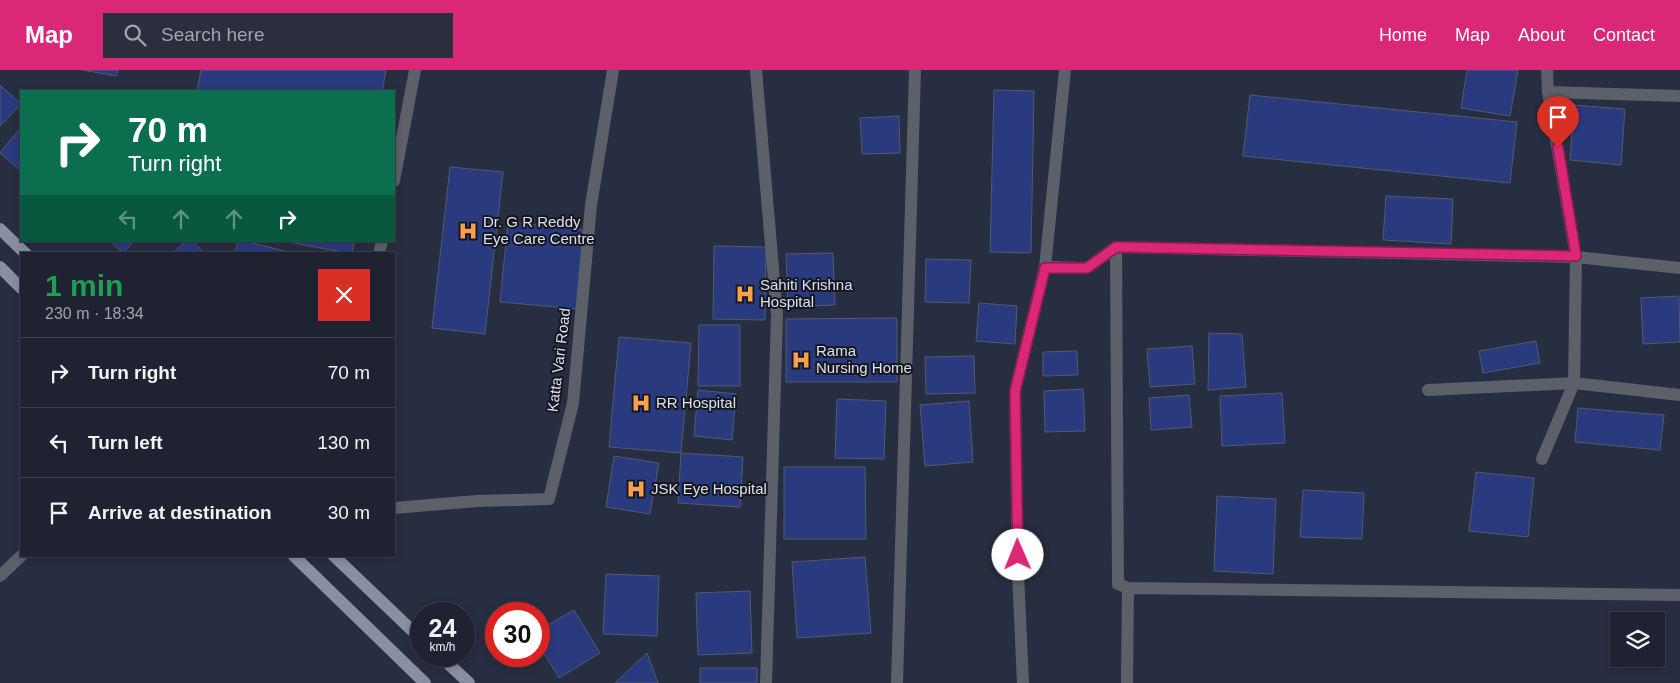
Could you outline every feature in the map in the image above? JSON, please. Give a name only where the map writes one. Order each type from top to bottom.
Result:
[{"type":"main road","points":[[0,229],[24,252]]},
{"type":"main road","points":[[0,267],[20,287]]},
{"type":"main road","points":[[295,557],[425,683]]},
{"type":"main road","points":[[335,557],[410,628]]},
{"type":"main road","points":[[452,667],[469,683]]},
{"type":"street","points":[[395,177],[415,70]]},
{"type":"street","name":"Katta Vari Road","points":[[395,508],[477,501],[549,499],[573,404],[591,205],[613,70]]},
{"type":"street","points":[[756,70],[776,315],[766,683]]},
{"type":"street","points":[[897,683],[915,70]]},
{"type":"street","points":[[1023,683],[1018,574],[1015,391],[1045,268],[1066,70]]},
{"type":"street","points":[[1542,459],[1574,383],[1576,256],[1548,92],[1547,70]]},
{"type":"street","points":[[1548,92],[1680,96]]},
{"type":"street","points":[[1045,268],[1087,268],[1116,247],[1576,256],[1680,268]]},
{"type":"street","points":[[1116,247],[1118,584],[1128,588],[1680,595]]},
{"type":"street","points":[[1428,390],[1574,383],[1680,395]]},
{"type":"street","points":[[0,576],[20,557]]},
{"type":"street","points":[[1127,683],[1128,588]]},
{"type":"building","points":[[82,70],[118,70],[116,76]]},
{"type":"building","points":[[201,70],[386,70],[382,90],[197,90]]},
{"type":"building","points":[[1467,70],[1518,70],[1510,116],[1461,108]]},
{"type":"building","points":[[0,85],[20,105],[0,126]]},
{"type":"building","points":[[994,90],[1034,91],[1031,253],[990,252]]},
{"type":"building","points":[[1250,95],[1517,122],[1510,183],[1243,156]]},
{"type":"building","points":[[1574,105],[1625,109],[1621,165],[1570,160]]},
{"type":"building","points":[[899,116],[900,153],[862,154],[860,118]]},
{"type":"building","points":[[20,128],[20,170],[0,153]]},
{"type":"building","points":[[450,167],[503,172],[485,334],[432,328]]},
{"type":"building","points":[[1386,196],[1453,199],[1451,244],[1383,240]]},
{"type":"building","points":[[508,222],[585,230],[577,309],[500,302]]},
{"type":"building","points":[[112,242],[133,242],[124,252]]},
{"type":"building","points":[[185,242],[194,242],[203,252],[174,252]]},
{"type":"building","points":[[238,242],[248,242],[289,252],[235,252]]},
{"type":"building","points":[[288,242],[354,242],[352,252],[341,252]]},
{"type":"building","points":[[714,246],[766,247],[765,320],[713,319]]},
{"type":"building","points":[[833,253],[835,305],[788,307],[786,254]]},
{"type":"building","points":[[926,259],[971,260],[969,303],[925,302]]},
{"type":"building","points":[[1679,296],[1680,342],[1643,344],[1641,298]]},
{"type":"building","points":[[979,303],[1017,306],[1015,344],[976,341]]},
{"type":"building","points":[[897,318],[897,382],[786,382],[786,319]]},
{"type":"building","points":[[699,325],[740,325],[740,386],[698,386]]},
{"type":"building","points":[[1209,333],[1242,334],[1246,387],[1208,390]]},
{"type":"building","points":[[619,337],[691,343],[681,453],[609,447]]},
{"type":"building","points":[[1536,341],[1540,363],[1483,373],[1479,351]]},
{"type":"building","points":[[1192,346],[1195,384],[1150,387],[1147,349]]},
{"type":"building","points":[[1077,351],[1078,375],[1043,376],[1043,352]]},
{"type":"building","points":[[974,356],[975,393],[926,394],[925,357]]},
{"type":"building","points":[[1083,389],[1085,431],[1045,432],[1044,391]]},
{"type":"building","points":[[698,390],[736,394],[732,440],[694,436]]},
{"type":"building","points":[[1282,393],[1285,443],[1222,446],[1220,396]]},
{"type":"building","points":[[1189,395],[1192,427],[1151,430],[1149,398]]},
{"type":"building","points":[[837,399],[886,401],[884,459],[835,458]]},
{"type":"building","points":[[969,401],[973,462],[925,466],[920,405]]},
{"type":"building","points":[[1578,408],[1664,415],[1660,450],[1575,442]]},
{"type":"building","points":[[681,453],[743,457],[740,507],[678,503]]},
{"type":"building","points":[[614,456],[659,463],[650,514],[606,507]]},
{"type":"building","points":[[784,467],[865,467],[866,539],[784,539]]},
{"type":"building","points":[[1476,472],[1534,478],[1528,537],[1469,531]]},
{"type":"building","points":[[1303,490],[1364,493],[1362,539],[1300,537]]},
{"type":"building","points":[[1217,496],[1276,499],[1273,574],[1214,571]]},
{"type":"building","points":[[865,557],[871,633],[797,638],[792,562]]},
{"type":"building","points":[[606,574],[659,576],[657,636],[603,634]]},
{"type":"building","points":[[750,591],[752,653],[698,655],[696,593]]},
{"type":"building","points":[[574,610],[600,653],[559,678],[550,663],[550,624]]},
{"type":"building","points":[[647,653],[658,683],[615,683]]},
{"type":"building","points":[[700,668],[757,668],[757,683],[700,683]]},
{"type":"place","name":"Dr. G R Reddy Eye Care Centre","points":[[468,231]]},
{"type":"place","name":"Sahiti Krishna Hospital","points":[[745,294]]},
{"type":"place","name":"Rama Nursing Home","points":[[801,360]]},
{"type":"place","name":"RR Hospital","points":[[641,403]]},
{"type":"place","name":"JSK Eye Hospital","points":[[636,489]]},
{"type":"route","points":[[1018,555],[1015,391],[1045,268],[1087,268],[1116,247],[1576,256],[1558,147]]}]
